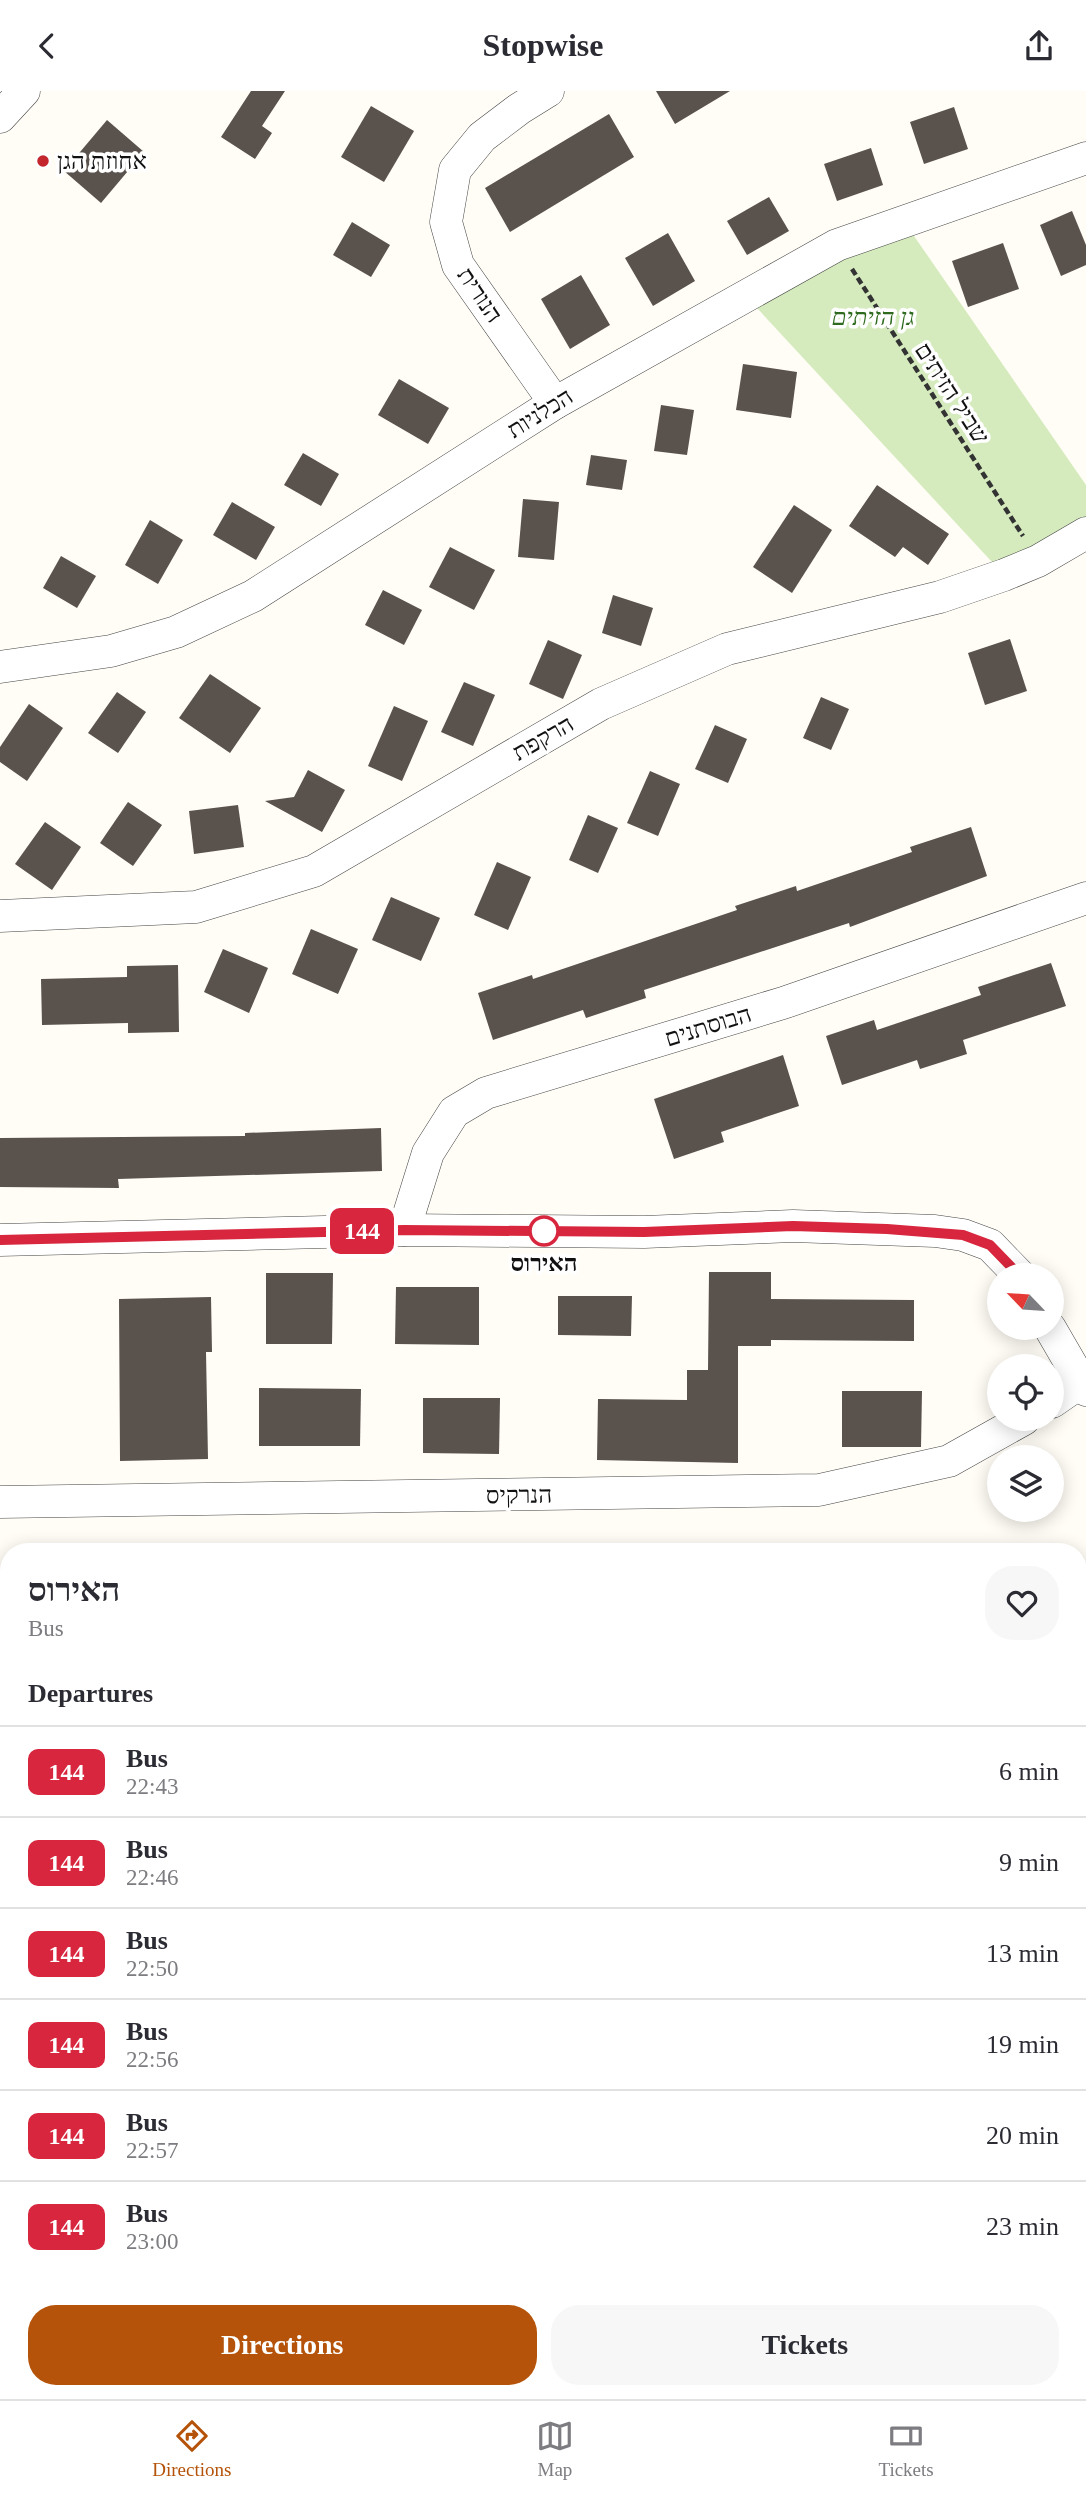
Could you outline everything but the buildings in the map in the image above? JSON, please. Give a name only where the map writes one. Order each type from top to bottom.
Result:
[{"type":"street","points":[[0,117],[24,91]]},
{"type":"street","name":"הנורית","points":[[548,91],[482,137],[455,170],[446,222],[458,265],[555,403]]},
{"type":"street","name":"הכלניות","points":[[0,667],[111,651],[176,632],[242,602],[555,403],[836,245],[1086,158]]},
{"type":"street","name":"הרקפת","points":[[0,916],[195,907],[314,871],[601,704],[727,649],[940,597],[1038,561],[1086,533]]},
{"type":"street","name":"הבוסתנים","points":[[404,1230],[428,1153],[454,1112],[486,1093],[783,1003],[1086,898]]},
{"type":"street","points":[[0,1240],[404,1230],[644,1232],[793,1226],[934,1231],[963,1235],[990,1245],[1007,1263]]},
{"type":"street","points":[[1058,1341],[1084,1386],[1064,1396]]},
{"type":"street","name":"הנרקיס","points":[[0,1502],[819,1490],[949,1461],[1003,1431]]},
{"type":"path","name":"שביל הזיתים","points":[[836,245],[1038,561]]},
{"type":"green space","name":"גן הזיתים","points":[[903,220],[1086,485],[1086,533],[1004,575],[745,295]]},
{"type":"bus line","name":"144","points":[[0,1240],[404,1230],[644,1232],[793,1226],[934,1231],[963,1235],[990,1245],[1008,1263]]},
{"type":"place","name":"אחוזת הגן","points":[[43,161]]},
{"type":"place","name":"האירוס","points":[[544,1231]]}]
